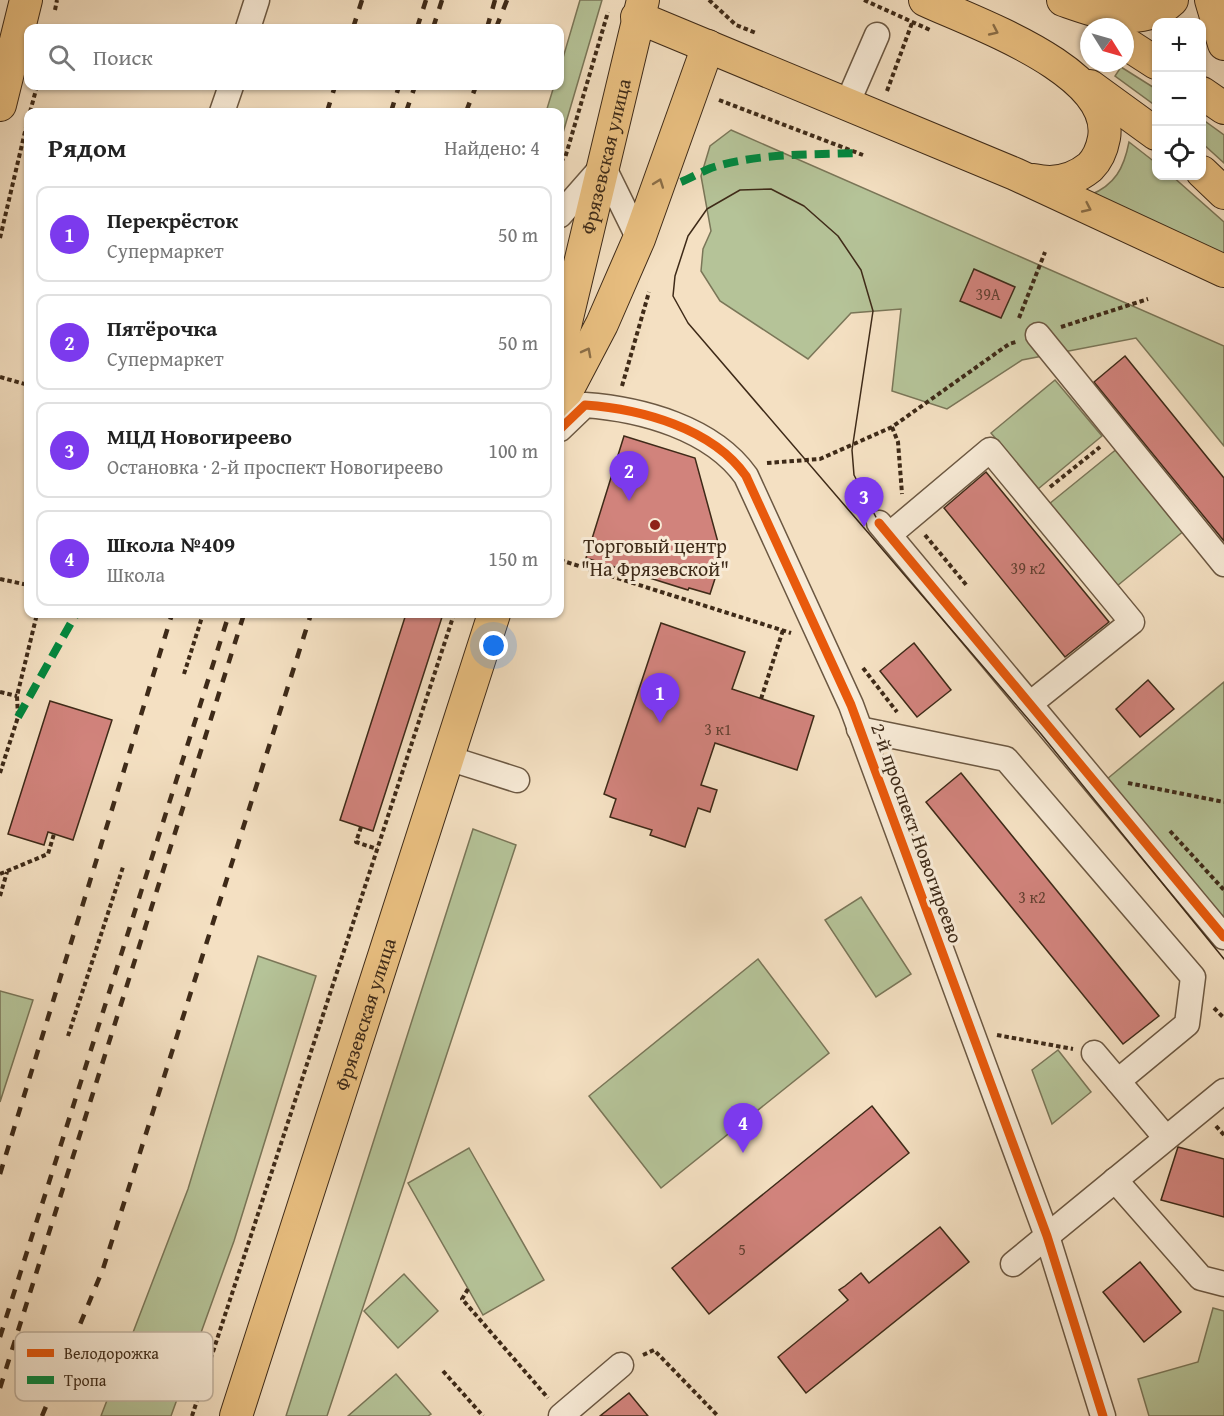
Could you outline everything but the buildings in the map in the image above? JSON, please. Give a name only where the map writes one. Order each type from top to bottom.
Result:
[{"type":"main road","points":[[0,105],[26,0]]},
{"type":"main road","points":[[1050,0],[1083,18]]},
{"type":"main road","points":[[1063,0],[1128,17],[1147,16],[1164,8],[1172,0]]},
{"type":"main road","points":[[1211,0],[1224,44]]},
{"type":"main road","points":[[640,9],[708,46],[1015,174],[1224,271]]},
{"type":"main road","name":"Фрязевская улица","points":[[564,330],[640,9]]},
{"type":"main road","points":[[930,19],[1003,36],[1074,76],[1152,131]]},
{"type":"main road","points":[[564,396],[602,324],[639,238],[708,46]]},
{"type":"main road","points":[[1134,49],[1152,60]]},
{"type":"main road","points":[[1015,174],[1039,181],[1058,182],[1076,177],[1092,165],[1102,149],[1105,131],[1102,111],[1092,94],[1074,76]]},
{"type":"main road","points":[[1206,96],[1224,108]]},
{"type":"main road","points":[[1206,176],[1224,193]]},
{"type":"main road","name":"Фрязевская улица","points":[[236,1416],[493,618]]},
{"type":"street","points":[[249,24],[257,0]]},
{"type":"street","points":[[847,104],[877,35]]},
{"type":"street","points":[[223,108],[230,90]]},
{"type":"street","points":[[564,210],[603,166],[639,238]]},
{"type":"street","points":[[1027,329],[1118,434],[1224,564]]},
{"type":"street","name":"2-й проспект Новогиреево","points":[[564,425],[585,405],[616,407],[704,437],[729,454],[755,495],[809,611],[859,729],[1047,1236],[1103,1416]]},
{"type":"street","points":[[1031,704],[1132,622],[990,450],[884,529],[1224,937]]},
{"type":"street","points":[[859,729],[1006,759],[1193,977],[1187,1024],[1118,1082]]},
{"type":"street","points":[[448,758],[517,780]]},
{"type":"street","points":[[1094,1053],[1166,1138]]},
{"type":"street","points":[[1012,1264],[1224,1091]]},
{"type":"street","points":[[1115,1180],[1201,1278],[1224,1284]]},
{"type":"street","points":[[562,1415],[621,1365]]},
{"type":"path","points":[[564,158],[611,0]]},
{"type":"path","points":[[864,0],[930,19],[887,91],[897,96]]},
{"type":"path","points":[[31,108],[36,90]]},
{"type":"path","points":[[712,98],[863,155]]},
{"type":"path","points":[[0,238],[24,136]]},
{"type":"path","points":[[1027,329],[1045,252]]},
{"type":"path","points":[[738,465],[820,459],[892,427],[1027,329],[1148,299]]},
{"type":"path","points":[[1009,344],[1013,334]]},
{"type":"path","points":[[0,377],[24,384]]},
{"type":"path","points":[[1032,501],[1118,434]]},
{"type":"path","points":[[564,561],[793,633]]},
{"type":"path","points":[[0,579],[24,584]]},
{"type":"path","points":[[0,773],[18,717],[17,696],[36,618]]},
{"type":"path","points":[[184,674],[202,618]]},
{"type":"path","points":[[213,1352],[453,618]]},
{"type":"path","points":[[761,699],[783,630]]},
{"type":"path","points":[[856,659],[917,739]]},
{"type":"path","points":[[0,692],[17,696]]},
{"type":"path","points":[[1127,782],[1224,802]]},
{"type":"path","points":[[361,827],[356,842],[377,849]]},
{"type":"path","points":[[0,874],[48,854],[54,834]]},
{"type":"path","points":[[68,1036],[123,867]]},
{"type":"path","points":[[0,896],[8,872]]},
{"type":"path","points":[[992,1034],[1094,1053]]},
{"type":"path","points":[[468,1289],[462,1299],[562,1415]]},
{"type":"path","points":[[621,1365],[654,1350],[718,1416]]},
{"type":"path","points":[[443,1371],[483,1416]]},
{"type":"path","points":[[192,1416],[197,1401]]},
{"type":"green space","points":[[580,0],[602,0],[564,129],[564,108],[547,108],[553,90],[564,90],[564,54]]},
{"type":"green space","points":[[1118,72],[1129,72],[1152,86],[1152,103],[1115,76]]},
{"type":"green space","points":[[1206,122],[1224,135],[1224,163],[1206,147]]},
{"type":"green space","points":[[731,130],[1224,346],[1224,446],[1136,338],[1022,360],[947,409],[892,391],[901,309],[851,313],[808,359],[720,301],[701,271],[703,249],[711,231],[701,176],[710,146]]},
{"type":"green space","points":[[1129,142],[1152,160],[1152,180],[1177,180],[1224,222],[1224,257],[1090,195],[1112,181],[1124,160]]},
{"type":"green space","points":[[1055,380],[1102,436],[1038,489],[991,433]]},
{"type":"green space","points":[[1118,448],[1185,530],[1117,586],[1049,504]]},
{"type":"green space","points":[[1224,682],[1224,922],[1107,779]]},
{"type":"green space","points":[[473,829],[516,845],[327,1416],[286,1416]]},
{"type":"green space","points":[[861,897],[911,974],[876,997],[825,920]]},
{"type":"green space","points":[[258,956],[316,976],[234,1241],[201,1332],[133,1332],[188,1189]]},
{"type":"green space","points":[[758,959],[829,1053],[661,1188],[589,1096]]},
{"type":"green space","points":[[0,991],[33,1000],[0,1102]]},
{"type":"green space","points":[[1058,1050],[1091,1092],[1052,1124],[1032,1070]]},
{"type":"green space","points":[[469,1148],[544,1280],[483,1315],[408,1183]]},
{"type":"green space","points":[[404,1274],[438,1311],[398,1348],[364,1311]]},
{"type":"green space","points":[[1213,1308],[1224,1311],[1224,1416],[1149,1416],[1138,1379],[1198,1362]]},
{"type":"green space","points":[[396,1374],[431,1414],[428,1416],[348,1416]]},
{"type":"green space","points":[[107,1401],[176,1401],[171,1416],[101,1416]]},
{"type":"tram line","points":[[879,523],[854,475],[852,450],[873,311],[861,270],[838,236],[804,206],[771,189],[740,190],[707,209],[688,236],[675,276],[673,296],[688,323],[1041,734],[1224,959]]},
{"type":"railway","points":[[354,24],[362,0]]},
{"type":"railway","points":[[418,24],[426,0]]},
{"type":"railway","points":[[434,24],[442,0]]},
{"type":"railway","points":[[488,24],[495,0]]},
{"type":"railway","points":[[498,24],[507,0]]},
{"type":"railway","points":[[328,108],[334,90]]},
{"type":"railway","points":[[392,108],[398,90]]},
{"type":"railway","points":[[407,108],[414,90]]},
{"type":"railway","points":[[468,108],[474,90]]},
{"type":"railway","points":[[0,1174],[171,618]]},
{"type":"railway","points":[[0,1337],[228,618]]},
{"type":"railway","points":[[18,1332],[243,618]]},
{"type":"railway","points":[[77,1332],[103,1269],[310,618]]},
{"type":"railway","points":[[0,1388],[15,1340]]},
{"type":"railway","points":[[42,1416],[48,1401]]},
{"type":"marked path","points":[[681,182],[711,168],[746,160],[856,153]]},
{"type":"marked path","points":[[18,717],[74,618]]},
{"type":"cycle path","points":[[564,425],[585,405],[607,407],[652,417],[695,433],[732,459],[746,476],[851,705],[1047,1236],[1103,1416]]},
{"type":"cycle path","points":[[879,523],[1224,937]]},
{"type":"place","name":"Пятёрочка","points":[[629,501]]},
{"type":"place","name":"Торговый центр \"На Фрязевской\"","points":[[655,525]]},
{"type":"place","name":"МЦД Новогиреево","points":[[864,527]]},
{"type":"place","name":"Перекрёсток","points":[[660,723]]},
{"type":"place","name":"Школа №409","points":[[743,1153]]}]
